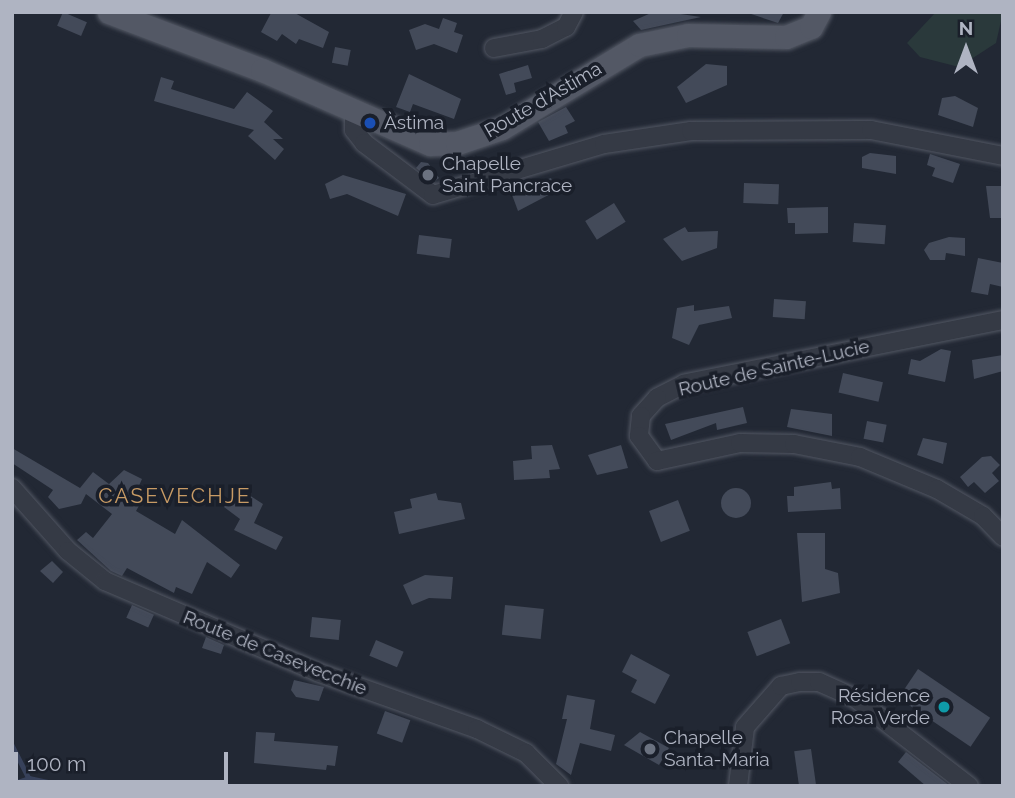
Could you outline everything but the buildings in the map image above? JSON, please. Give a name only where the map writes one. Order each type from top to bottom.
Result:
[{"type":"main road","name":"Route d'Astima","points":[[109,12],[430,144],[457,142],[502,128],[639,45],[688,35],[786,37],[811,27],[819,12]]},
{"type":"street","points":[[494,48],[542,39],[566,27],[575,12]]},
{"type":"street","points":[[354,111],[354,130],[364,144],[433,195],[604,144],[691,131],[871,130],[1003,156]]},
{"type":"street","name":"Route de Sainte-Lucie","points":[[1003,320],[684,383],[657,398],[641,416],[639,436],[645,452],[657,461],[740,443],[794,443],[860,457],[937,489],[983,516],[1003,537]]},
{"type":"street","name":"Route de Casevecchie","points":[[12,488],[68,551],[105,581],[317,672],[477,729],[526,753],[559,786]]},
{"type":"street","points":[[738,786],[745,727],[758,708],[780,686],[819,682],[855,698],[969,786]]},
{"type":"shaded area","points":[[936,12],[1003,12],[996,43],[959,67],[920,57],[907,43]]},
{"type":"waterway","points":[[12,745],[29,778]]},
{"type":"waterway","points":[[12,784],[29,778],[67,786]]},
{"type":"place","name":"Àstima","points":[[370,123]]},
{"type":"place","name":"Chapelle Saint Pancrace","points":[[428,175]]},
{"type":"place","name":"Résidence Rosa Verde","points":[[944,707]]},
{"type":"place","name":"Chapelle Santa-Maria","points":[[650,749]]},
{"type":"district","name":"CASEVECHJE","points":[[175,496]]}]
